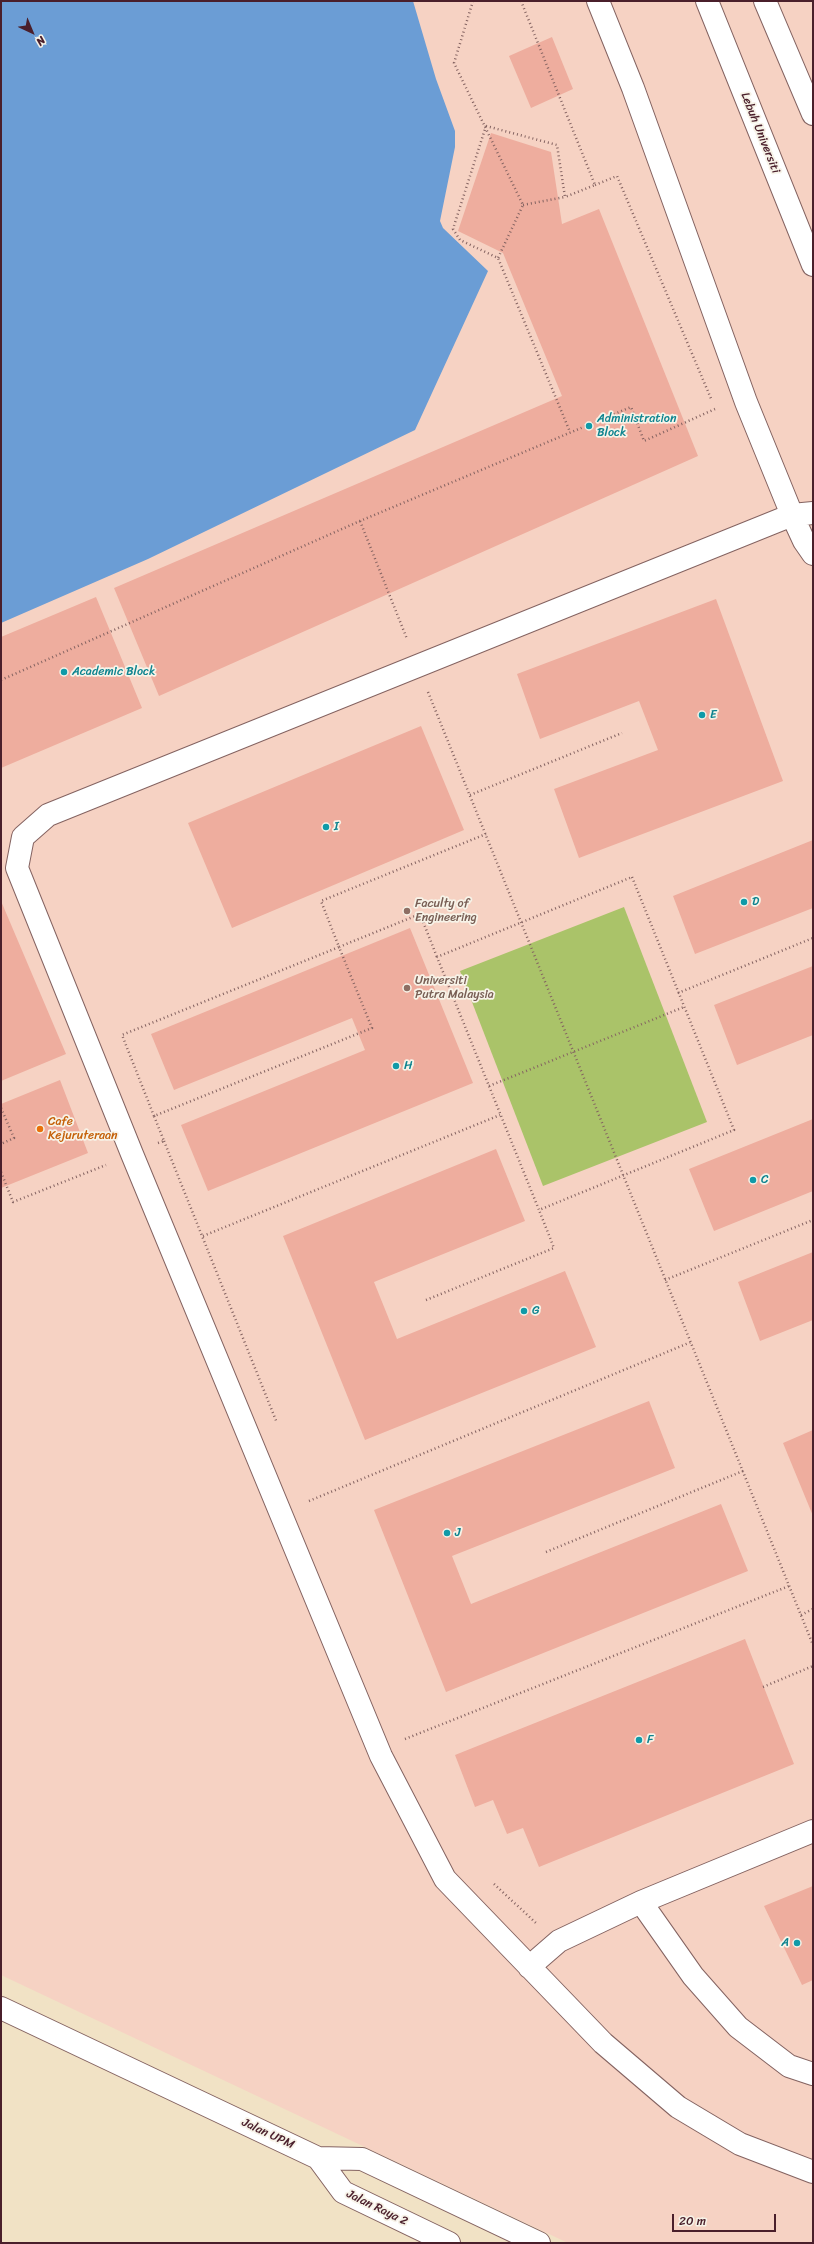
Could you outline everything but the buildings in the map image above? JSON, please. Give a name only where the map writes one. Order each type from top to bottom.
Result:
[{"type":"main road","points":[[598,1],[632,88],[746,402],[803,514],[804,542],[813,554]]},
{"type":"main road","name":"Lebuh Universiti","points":[[707,1],[813,265]]},
{"type":"main road","points":[[765,1],[813,114]]},
{"type":"main road","points":[[803,514],[418,666],[48,815],[23,837],[17,868],[132,1154],[381,1756],[445,1879],[603,2043],[678,2107],[740,2144],[813,2172]]},
{"type":"main road","points":[[529,1967],[559,1941],[641,1902],[813,1831]]},
{"type":"main road","points":[[641,1902],[693,1976],[738,2028],[789,2066],[813,2074]]},
{"type":"main road","name":"Jalan UPM","points":[[1,2008],[318,2158],[362,2159],[539,2243]]},
{"type":"main road","name":"Jalan Raya 2","points":[[318,2158],[343,2192],[449,2243]]},
{"type":"path","points":[[474,1],[454,63],[486,126],[523,205]]},
{"type":"path","points":[[521,1],[596,185]]},
{"type":"path","points":[[486,126],[557,145],[565,197]]},
{"type":"path","points":[[486,126],[453,229],[460,240],[498,258],[570,432]]},
{"type":"path","points":[[1,680],[360,521],[570,432],[631,408],[644,441],[716,410],[617,176],[565,197],[523,205]]},
{"type":"path","points":[[498,258],[523,205]]},
{"type":"path","points":[[360,521],[813,1645]]},
{"type":"path","points":[[470,795],[622,733]]},
{"type":"path","points":[[314,1052],[372,1028],[321,901],[486,834]]},
{"type":"path","points":[[437,957],[632,877],[734,1130],[539,1210]]},
{"type":"path","points":[[154,1116],[122,1035],[420,914],[554,1248],[426,1300]]},
{"type":"path","points":[[678,993],[813,938]]},
{"type":"path","points":[[489,1086],[684,1006]]},
{"type":"path","points":[[1,1108],[14,1138],[1,1144]]},
{"type":"path","points":[[203,1236],[500,1115]]},
{"type":"path","points":[[164,1141],[280,1428]]},
{"type":"path","points":[[665,1280],[813,1220]]},
{"type":"path","points":[[309,1501],[691,1342]]},
{"type":"path","points":[[546,1552],[743,1471]]},
{"type":"path","points":[[306,1494],[312,1508]]},
{"type":"path","points":[[404,1739],[789,1586]]},
{"type":"path","points":[[800,1615],[813,1610]]},
{"type":"path","points":[[763,1687],[813,1666]]},
{"type":"path","points":[[401,1732],[408,1746]]},
{"type":"path","points":[[490,1880],[536,1923]]},
{"type":"shaded area","name":"Faculty of Engineering","points":[[1,1],[813,1],[813,2243],[568,2243],[1,1975]]},
{"type":"green space","points":[[624,907],[707,1122],[543,1186],[460,971]]},
{"type":"water","points":[[1,1],[413,1],[436,79],[455,131],[455,147],[440,221],[443,228],[488,271],[415,430],[148,559],[1,623]]},
{"type":"place","name":"Administration Block","points":[[589,426]]},
{"type":"place","name":"Academic Block","points":[[64,672]]},
{"type":"place","name":"E","points":[[702,715]]},
{"type":"place","name":"I","points":[[326,827]]},
{"type":"place","name":"D","points":[[744,902]]},
{"type":"place","name":"Faculty of Engineering","points":[[407,911]]},
{"type":"place","name":"Universiti Putra Malaysia","points":[[407,988]]},
{"type":"place","name":"H","points":[[396,1066]]},
{"type":"place","name":"Cafe Kejuruteraan","points":[[40,1129]]},
{"type":"place","name":"C","points":[[753,1180]]},
{"type":"place","name":"G","points":[[524,1311]]},
{"type":"place","name":"J","points":[[447,1533]]},
{"type":"place","name":"F","points":[[639,1740]]},
{"type":"place","name":"A","points":[[797,1943]]}]
